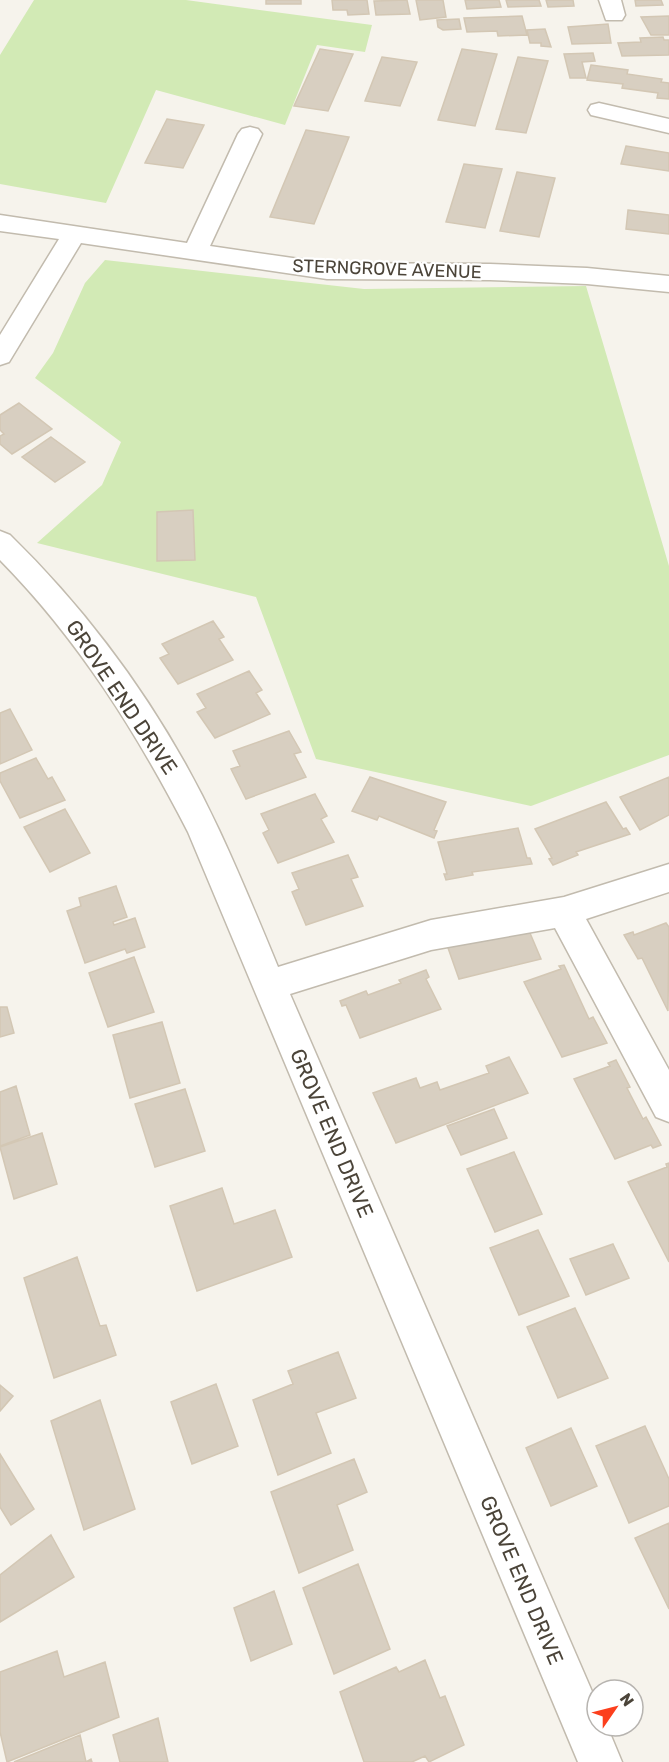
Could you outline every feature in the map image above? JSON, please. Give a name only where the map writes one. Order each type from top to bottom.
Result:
[{"type":"street","points":[[599,110],[669,126]]},
{"type":"street","points":[[195,252],[250,134]]},
{"type":"street","name":"STERNGROVE AVENUE","points":[[0,223],[327,271],[587,276],[669,284]]},
{"type":"street","points":[[0,356],[75,234]]},
{"type":"street","name":"GROVE END DRIVE","points":[[0,542],[69,616],[119,685],[167,760],[220,866],[600,1762]]},
{"type":"street","points":[[270,985],[431,934],[564,912],[669,878]]},
{"type":"street","points":[[564,912],[669,1105]]},
{"type":"green space","points":[[34,0],[186,0],[372,25],[365,52],[317,45],[285,125],[156,90],[106,203],[0,184],[0,55]]},
{"type":"green space","points":[[105,260],[364,289],[586,286],[669,566],[669,755],[531,806],[316,759],[256,597],[37,543],[102,485],[121,442],[35,378],[53,353],[85,283]]},
{"type":"building","points":[[266,0],[301,0],[301,4],[266,4]]},
{"type":"building","points":[[332,0],[367,0],[369,14],[348,15],[347,10],[333,10]]},
{"type":"building","points":[[407,0],[410,14],[376,15],[374,1]]},
{"type":"building","points":[[416,0],[443,0],[446,17],[420,20]]},
{"type":"building","points":[[465,0],[499,0],[501,7],[467,9]]},
{"type":"building","points":[[506,0],[539,0],[541,6],[508,7]]},
{"type":"building","points":[[546,0],[573,0],[574,6],[548,7]]},
{"type":"building","points":[[635,0],[661,0],[663,5],[636,6]]},
{"type":"building","points":[[522,16],[527,35],[498,36],[497,31],[467,32],[464,18]]},
{"type":"building","points":[[669,16],[669,35],[651,35],[641,17]]},
{"type":"building","points":[[459,19],[461,29],[443,30],[438,27],[437,20]]},
{"type":"building","points":[[608,24],[611,43],[572,44],[568,27]]},
{"type":"building","points":[[545,29],[551,47],[541,46],[541,43],[530,43],[527,30]]},
{"type":"building","points":[[663,37],[664,40],[669,40],[669,55],[622,56],[618,43],[641,42],[640,38]]},
{"type":"building","points":[[320,49],[353,54],[328,111],[294,106]]},
{"type":"building","points":[[462,49],[497,54],[475,126],[438,120]]},
{"type":"building","points":[[593,53],[595,61],[582,62],[586,78],[570,78],[564,54]]},
{"type":"building","points":[[382,57],[417,62],[400,106],[365,101]]},
{"type":"building","points":[[518,57],[548,61],[526,133],[496,129]]},
{"type":"building","points":[[591,65],[628,70],[627,74],[662,79],[661,82],[669,83],[669,99],[657,98],[658,93],[622,88],[623,84],[587,80]]},
{"type":"building","points":[[167,119],[204,125],[183,168],[145,163]]},
{"type":"building","points":[[306,130],[349,137],[314,224],[270,217]]},
{"type":"building","points":[[626,146],[669,153],[669,171],[621,164]]},
{"type":"building","points":[[464,164],[502,169],[485,228],[446,222]]},
{"type":"building","points":[[517,172],[555,178],[539,237],[500,231]]},
{"type":"building","points":[[628,210],[669,215],[669,234],[626,229]]},
{"type":"building","points":[[19,403],[52,429],[12,454],[0,444],[0,436],[4,434],[0,430],[0,415]]},
{"type":"building","points":[[51,437],[85,462],[55,482],[22,457]]},
{"type":"building","points":[[193,510],[195,560],[157,561],[157,512]]},
{"type":"building","points":[[213,621],[224,637],[219,639],[233,660],[178,684],[160,658],[169,654],[162,644]]},
{"type":"building","points":[[249,671],[262,690],[256,693],[270,714],[215,738],[197,712],[206,708],[197,694]]},
{"type":"building","points":[[10,709],[32,750],[0,764],[0,713]]},
{"type":"building","points":[[289,731],[301,752],[294,754],[306,777],[246,799],[231,769],[240,766],[233,751]]},
{"type":"building","points":[[36,758],[48,779],[52,777],[65,800],[20,818],[0,781],[0,773]]},
{"type":"building","points":[[370,777],[446,802],[434,830],[437,831],[434,838],[379,816],[377,820],[352,811]]},
{"type":"building","points":[[669,777],[669,815],[640,830],[620,797]]},
{"type":"building","points":[[315,794],[327,816],[321,819],[334,842],[278,863],[263,833],[269,830],[261,814]]},
{"type":"building","points":[[606,802],[623,829],[626,828],[630,834],[576,852],[578,855],[553,865],[549,859],[552,858],[535,829]]},
{"type":"building","points":[[65,809],[90,853],[50,872],[24,827]]},
{"type":"building","points":[[518,828],[527,858],[530,858],[532,864],[472,872],[473,875],[446,880],[444,874],[447,874],[438,842]]},
{"type":"building","points":[[348,855],[358,877],[351,879],[363,906],[306,925],[292,892],[299,889],[292,873]]},
{"type":"building","points":[[116,886],[127,917],[113,922],[114,925],[135,918],[145,947],[127,953],[125,949],[85,963],[67,911],[81,906],[79,898]]},
{"type":"building","points":[[666,923],[669,927],[668,1011],[642,958],[638,959],[624,935],[633,932],[634,935]]},
{"type":"building","points":[[527,926],[541,959],[459,979],[447,945]]},
{"type":"building","points":[[134,957],[154,1012],[108,1027],[89,973]]},
{"type":"building","points":[[564,965],[589,1019],[593,1017],[607,1043],[562,1057],[524,982],[561,969],[559,966]]},
{"type":"building","points":[[426,970],[429,977],[426,979],[441,1009],[360,1038],[346,1005],[342,1006],[340,1001],[366,991],[368,995],[401,983],[399,980]]},
{"type":"building","points":[[0,1007],[7,1007],[14,1033],[0,1037]]},
{"type":"building","points":[[162,1022],[180,1083],[130,1098],[113,1035]]},
{"type":"building","points":[[509,1057],[528,1093],[396,1143],[373,1093],[416,1078],[420,1088],[437,1082],[440,1090],[489,1073],[486,1066]]},
{"type":"building","points":[[616,1060],[643,1119],[646,1117],[661,1145],[653,1148],[651,1145],[615,1159],[574,1079],[610,1066],[608,1063]]},
{"type":"building","points":[[16,1086],[30,1135],[0,1146],[0,1092]]},
{"type":"building","points":[[185,1089],[205,1151],[155,1167],[135,1104]]},
{"type":"building","points":[[494,1109],[507,1138],[461,1155],[447,1126]]},
{"type":"building","points":[[42,1133],[57,1184],[14,1199],[0,1147]]},
{"type":"building","points":[[514,1152],[542,1214],[495,1232],[467,1169]]},
{"type":"building","points":[[669,1163],[669,1262],[628,1182],[667,1167],[666,1164]]},
{"type":"building","points":[[222,1188],[234,1224],[275,1210],[292,1257],[197,1291],[170,1206]]},
{"type":"building","points":[[538,1230],[569,1296],[519,1315],[490,1248]]},
{"type":"building","points":[[613,1244],[629,1278],[586,1295],[570,1259]]},
{"type":"building","points":[[77,1257],[100,1326],[106,1325],[116,1355],[54,1378],[24,1278]]},
{"type":"building","points":[[575,1308],[608,1378],[558,1398],[527,1327]]},
{"type":"building","points":[[338,1352],[356,1398],[316,1413],[331,1453],[278,1475],[253,1400],[293,1384],[288,1371]]},
{"type":"building","points":[[216,1384],[238,1446],[192,1464],[171,1402]]},
{"type":"building","points":[[0,1385],[13,1396],[0,1411]]},
{"type":"building","points":[[100,1400],[135,1509],[84,1530],[51,1421]]},
{"type":"building","points":[[645,1426],[669,1479],[669,1506],[629,1523],[596,1446]]},
{"type":"building","points":[[571,1428],[597,1486],[551,1506],[526,1448]]},
{"type":"building","points":[[0,1454],[34,1509],[11,1525],[0,1507]]},
{"type":"building","points":[[354,1459],[367,1492],[337,1505],[353,1550],[299,1573],[271,1492]]},
{"type":"building","points":[[669,1523],[669,1609],[635,1538]]},
{"type":"building","points":[[51,1535],[74,1577],[0,1622],[0,1575]]},
{"type":"building","points":[[358,1564],[390,1649],[334,1674],[303,1588]]},
{"type":"building","points":[[274,1591],[292,1644],[251,1661],[234,1608]]},
{"type":"building","points":[[57,1651],[64,1677],[105,1662],[119,1717],[7,1762],[0,1732],[0,1672]]},
{"type":"building","points":[[425,1660],[440,1698],[445,1696],[464,1745],[429,1762],[425,1756],[412,1762],[364,1762],[340,1692],[396,1667],[399,1672]]},
{"type":"building","points":[[158,1718],[168,1762],[120,1762],[113,1735]]},
{"type":"building","points":[[80,1735],[86,1762],[14,1762]]}]
